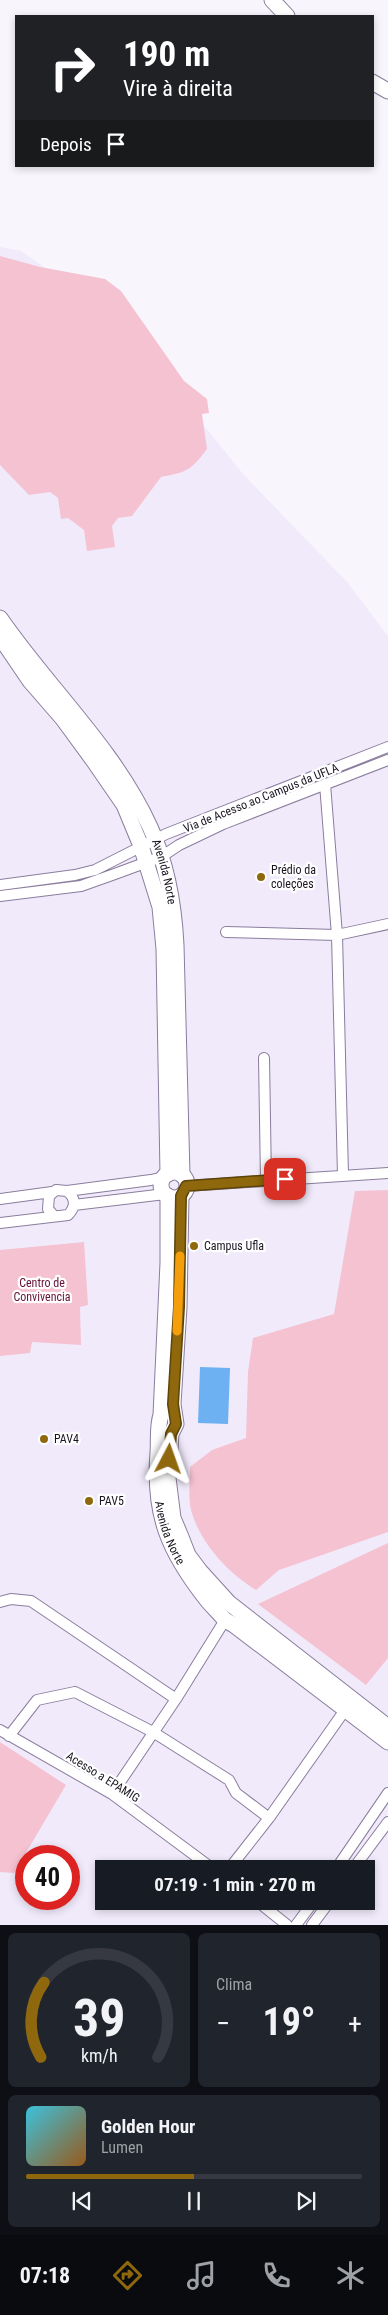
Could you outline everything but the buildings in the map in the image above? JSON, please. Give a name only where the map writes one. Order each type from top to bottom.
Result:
[{"type":"street","points":[[272,0],[286,15]]},
{"type":"street","points":[[374,83],[388,91]]},
{"type":"street","name":"Avenida Norte","points":[[0,618],[54,690],[108,755],[137,800],[148,843],[146,862],[160,907],[164,949],[179,1307],[173,1404],[166,1423],[168,1478],[173,1518],[188,1555],[229,1615],[344,1710],[388,1742]]},
{"type":"street","name":"Avenida Norte","points":[[0,637],[30,681],[63,719],[93,760],[148,843],[161,858],[174,913],[176,945],[173,1185]]},
{"type":"street","name":"Via de Acesso ao Campus da UFLA","points":[[0,885],[75,875],[95,870],[148,843],[388,747]]},
{"type":"street","name":"Via de Acesso ao Campus da UFLA","points":[[0,896],[80,886],[161,858],[179,845],[223,824],[388,760]]},
{"type":"street","points":[[325,784],[337,935],[343,1175]]},
{"type":"street","points":[[226,932],[337,935],[388,924]]},
{"type":"street","points":[[264,1058],[266,1181]]},
{"type":"street","points":[[0,1199],[62,1189],[67,1191],[388,1173]]},
{"type":"street","points":[[74,1204],[173,1185]]},
{"type":"street","points":[[0,1223],[68,1215],[74,1204],[73,1197],[67,1191]]},
{"type":"street","points":[[52,1192],[46,1205],[54,1216]]},
{"type":"street","points":[[0,1602],[10,1599],[32,1601],[176,1700]]},
{"type":"street","points":[[112,1794],[176,1700],[229,1615]]},
{"type":"street","name":"Avenida Norte","points":[[229,1615],[388,1727]]},
{"type":"street","points":[[10,1736],[37,1700],[75,1692],[153,1732],[229,1780],[236,1793],[269,1818]]},
{"type":"street","points":[[236,1860],[269,1818],[344,1710]]},
{"type":"street","name":"Acesso a EPAMIG","points":[[0,1730],[112,1794],[201,1860]]},
{"type":"street","points":[[342,1860],[388,1793]]},
{"type":"street","points":[[359,1860],[388,1822]]},
{"type":"street","points":[[356,1840],[368,1848]]},
{"type":"street","points":[[268,1910],[287,1925]]},
{"type":"street","points":[[296,1925],[307,1910]]},
{"type":"street","points":[[312,1925],[323,1910]]},
{"type":"shaded area","name":"Campus Ufla","points":[[0,247],[21,251],[54,274],[182,398],[243,474],[347,582],[388,636],[388,1925],[0,1925]]},
{"type":"green space","points":[[0,256],[40,267],[105,279],[121,291],[184,381],[207,399],[209,413],[202,414],[207,449],[193,466],[161,477],[132,516],[118,518],[112,526],[115,547],[87,551],[84,530],[68,518],[61,519],[58,498],[50,492],[29,495],[0,465]]},
{"type":"green space","points":[[388,1190],[388,1532],[279,1570],[256,1590],[235,1575],[216,1556],[201,1534],[190,1505],[190,1467],[212,1450],[246,1438],[248,1372],[253,1338],[334,1314],[355,1191]]},
{"type":"green space","name":"Centro de Convivencia","points":[[84,1242],[88,1305],[80,1307],[81,1345],[32,1342],[30,1353],[0,1356],[0,1250]]},
{"type":"green space","points":[[388,1543],[388,1658],[366,1685],[258,1604]]},
{"type":"green space","points":[[0,1742],[66,1785],[31,1845],[15,1845],[14,1873],[0,1872]]},
{"type":"water","points":[[200,1367],[230,1368],[228,1424],[198,1423]]},
{"type":"slow traffic","points":[[177,1331],[180,1256]]},
{"type":"place","name":"Prédio da coleções","points":[[261,877]]},
{"type":"place","name":"Campus Ufla","points":[[194,1246]]},
{"type":"place","name":"PAV4","points":[[44,1439]]},
{"type":"place","name":"PAV5","points":[[89,1501]]},
{"type":"route","points":[[169,1459],[171,1434],[176,1424],[173,1404],[179,1307],[181,1196],[186,1186],[285,1179]]}]
